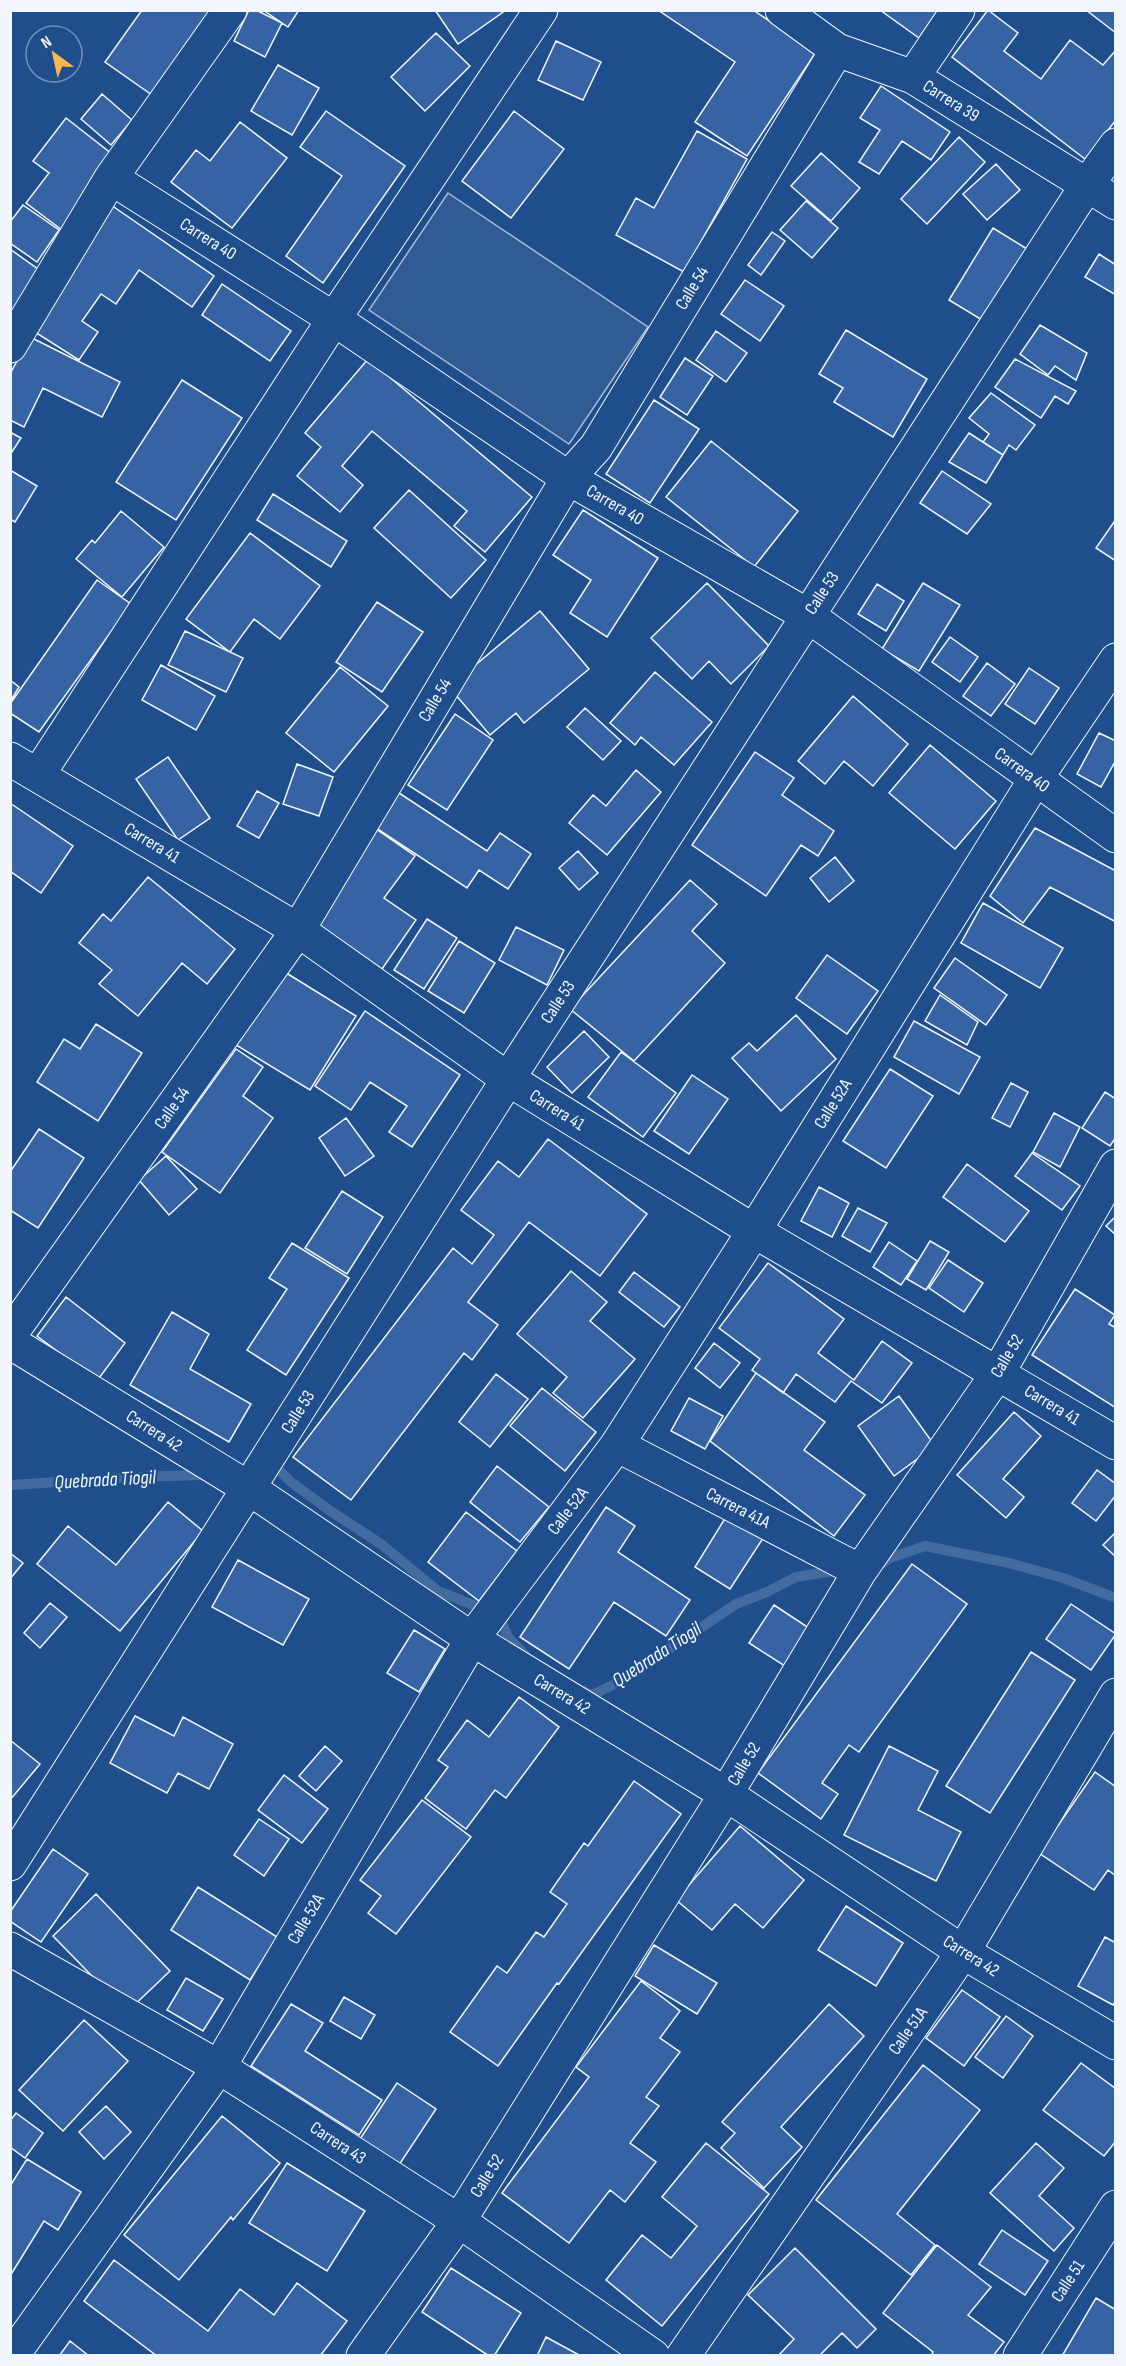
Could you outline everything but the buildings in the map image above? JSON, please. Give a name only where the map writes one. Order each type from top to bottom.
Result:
[{"type":"street","points":[[10,346],[111,178],[230,10]]},
{"type":"street","points":[[24,767],[334,319],[541,10]]},
{"type":"street","name":"Carrera 39","points":[[782,10],[837,50],[913,77],[1116,203]]},
{"type":"street","points":[[913,77],[958,10]]},
{"type":"street","name":"Calle 54","points":[[10,1335],[298,930],[568,478],[596,447],[837,50]]},
{"type":"street","name":"Calle 53","points":[[10,1864],[508,1079],[807,615],[1087,185],[1116,145]]},
{"type":"street","name":"Carrera 40","points":[[111,178],[334,319],[568,478],[807,615],[1116,836]]},
{"type":"street","name":"Calle 52A","points":[[12,2355],[219,2067],[472,1639],[617,1445],[754,1231],[1035,780],[1116,660]]},
{"type":"street","name":"Carrera 41","points":[[24,767],[298,930],[508,1079],[754,1231],[1116,1443]]},
{"type":"street","name":"Calle 52","points":[[363,2355],[459,2221],[726,1794],[860,1571],[998,1373],[1116,1166]]},
{"type":"street","name":"Carrera 42","points":[[10,1342],[249,1489],[472,1639],[726,1794],[963,1952],[1116,2043]]},
{"type":"street","name":"Carrera 41A","points":[[617,1445],[860,1571]]},
{"type":"street","name":"Calle 51A","points":[[683,2355],[963,1952],[1116,1695]]},
{"type":"street","name":"Carrera 43","points":[[10,1949],[219,2067],[459,2221],[653,2355]]},
{"type":"street","name":"Calle 51","points":[[1020,2355],[1116,2207]]},
{"type":"shaded area","points":[[448,193],[648,327],[569,444],[369,310]]},
{"type":"waterway","name":"Quebrada Tiogil","points":[[280,1471],[329,1510],[381,1544],[438,1591],[481,1608]]},
{"type":"waterway","name":"Quebrada Tiogil","points":[[10,1485],[200,1475]]},
{"type":"waterway","name":"Quebrada Tiogil","points":[[879,1565],[890,1558],[925,1546],[1009,1563],[1063,1578],[1116,1598]]},
{"type":"waterway","name":"Quebrada Tiogil","points":[[583,1691],[592,1695],[623,1680],[736,1604],[796,1577],[834,1571]]},
{"type":"waterway","name":"Quebrada Tiogil","points":[[501,1620],[508,1637],[529,1659]]}]
